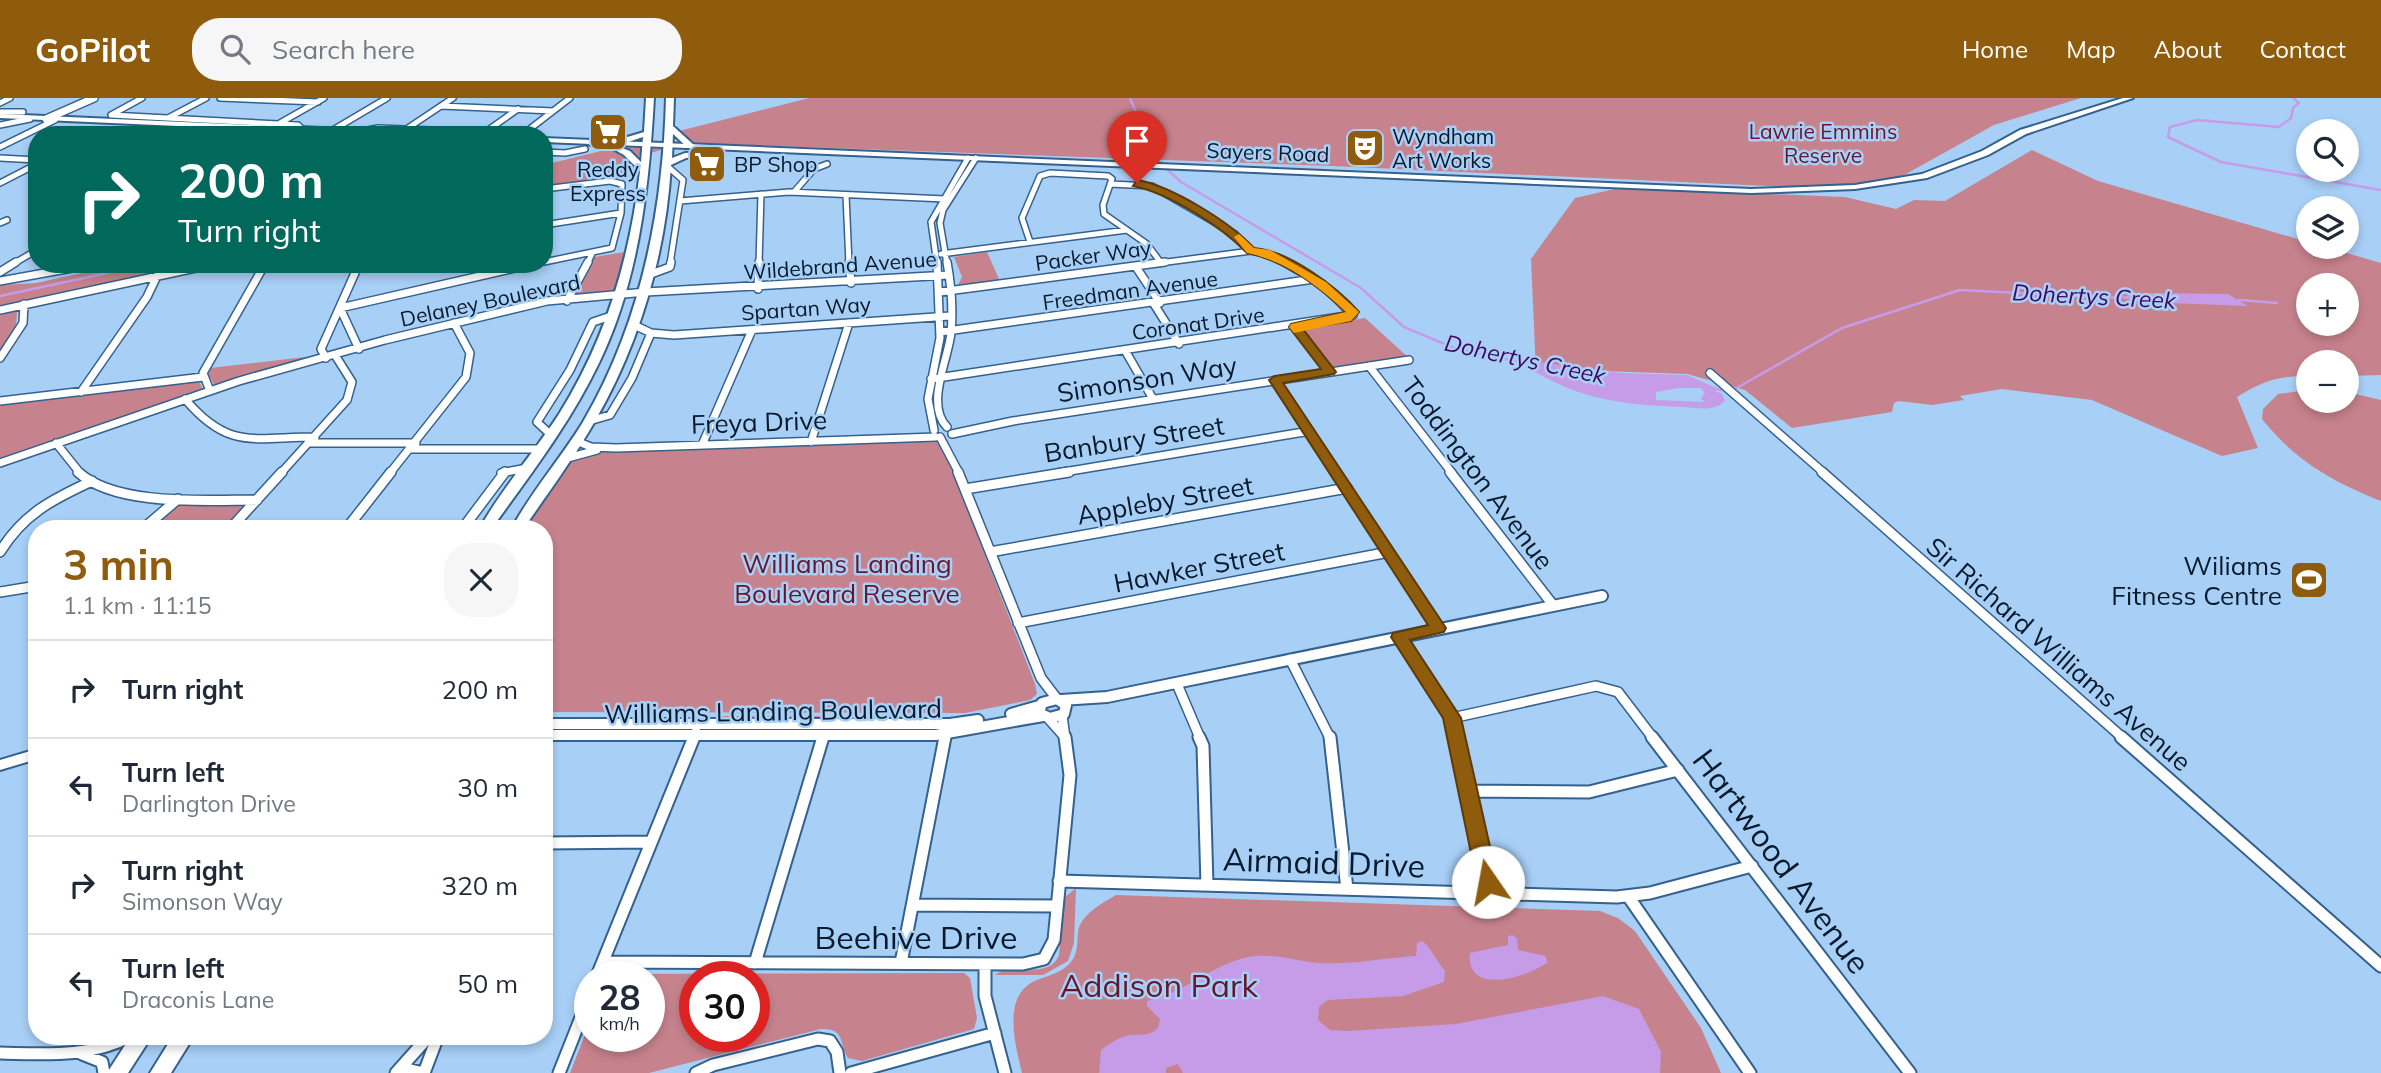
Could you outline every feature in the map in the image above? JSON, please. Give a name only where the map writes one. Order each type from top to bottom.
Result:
[{"type":"highway","points":[[491,520],[541,449],[593,363],[614,314],[643,169],[650,98]]},
{"type":"highway","points":[[523,520],[589,421],[609,384],[645,295],[651,274],[668,157],[670,98]]},
{"type":"highway","points":[[670,127],[691,146]]},
{"type":"highway","points":[[587,145],[625,140],[648,133]]},
{"type":"highway","points":[[619,150],[627,153],[643,169]]},
{"type":"highway","points":[[668,157],[720,154]]},
{"type":"highway","points":[[117,1073],[136,1045]]},
{"type":"highway","points":[[160,1073],[178,1045]]},
{"type":"main road","name":"Sayers Road","points":[[553,147],[646,148],[668,157],[691,146],[1751,191],[1855,187],[1939,172],[2023,132],[2130,98]]},
{"type":"main road","points":[[0,115],[92,121],[107,119],[192,126]]},
{"type":"main road","points":[[0,115],[30,119],[107,119],[204,126]]},
{"type":"main road","name":"Sayers Road","points":[[553,141],[619,150],[646,148]]},
{"type":"main road","name":"Sayers Road","points":[[720,154],[927,156]]},
{"type":"main road","points":[[0,765],[28,759]]},
{"type":"street","points":[[0,103],[10,98]]},
{"type":"street","points":[[39,126],[95,98]]},
{"type":"street","points":[[107,119],[142,98]]},
{"type":"street","points":[[167,119],[206,98]]},
{"type":"street","points":[[220,98],[318,102]]},
{"type":"street","points":[[283,126],[324,98]]},
{"type":"street","points":[[348,126],[387,98]]},
{"type":"street","points":[[411,126],[453,98]]},
{"type":"street","points":[[534,126],[570,98]]},
{"type":"street","points":[[441,106],[553,111]]},
{"type":"street","points":[[496,126],[519,109]]},
{"type":"street","points":[[0,115],[23,112]]},
{"type":"street","points":[[0,125],[30,119]]},
{"type":"street","points":[[107,119],[167,119],[237,126]]},
{"type":"street","points":[[88,126],[92,121]]},
{"type":"street","points":[[0,145],[28,131]]},
{"type":"street","name":"Sayers Road","points":[[553,152],[565,153],[587,145]]},
{"type":"street","points":[[651,274],[670,267],[680,201],[683,178],[668,157]]},
{"type":"street","points":[[0,158],[28,161]]},
{"type":"street","points":[[972,158],[932,217],[939,276],[940,332],[928,404],[936,434],[950,452],[1041,678],[1066,705],[1063,714]]},
{"type":"street","points":[[794,192],[814,166],[827,164]]},
{"type":"street","points":[[0,183],[28,167]]},
{"type":"street","name":"Coronat Drive","points":[[931,379],[1295,327],[1353,315],[1328,289],[1314,279],[1266,252],[1251,251],[1236,234],[1150,184],[1110,184],[1112,179],[1108,176],[1043,174],[1022,214],[1023,229],[1030,243]]},
{"type":"street","points":[[553,189],[619,181],[622,184],[621,213],[614,246],[608,251],[553,260]]},
{"type":"street","points":[[1110,184],[1103,211],[1147,244],[1161,263]]},
{"type":"street","points":[[680,201],[794,192],[946,199]]},
{"type":"street","points":[[759,288],[761,194]]},
{"type":"street","points":[[846,195],[844,201],[850,282]]},
{"type":"street","points":[[946,199],[940,232],[949,275],[951,332],[937,403],[942,421],[950,431],[950,452]]},
{"type":"street","points":[[553,224],[621,213]]},
{"type":"street","points":[[936,254],[1127,230]]},
{"type":"street","points":[[932,232],[940,232]]},
{"type":"street","name":"Packer Way","points":[[940,292],[1251,251]]},
{"type":"street","points":[[0,270],[28,253]]},
{"type":"street","points":[[567,300],[592,254]]},
{"type":"street","points":[[1136,267],[1179,344]]},
{"type":"street","points":[[0,281],[44,273]]},
{"type":"street","points":[[0,310],[171,273]]},
{"type":"street","points":[[203,377],[260,273]]},
{"type":"street","points":[[326,358],[321,349],[356,273]]},
{"type":"street","points":[[340,308],[493,273]]},
{"type":"street","name":"Wildebrand Avenue","points":[[619,297],[949,275]]},
{"type":"street","points":[[81,392],[147,297],[157,276]]},
{"type":"street","name":"Freedman Avenue","points":[[940,332],[1314,279]]},
{"type":"street","name":"Delaney Boulevard","points":[[0,463],[185,399],[335,355],[567,300],[619,297]]},
{"type":"street","points":[[0,358],[23,323],[23,304]]},
{"type":"street","points":[[340,308],[359,349]]},
{"type":"street","points":[[550,435],[537,422],[570,370],[593,322],[614,314]]},
{"type":"street","name":"Spartan Way","points":[[651,333],[674,335],[950,316]]},
{"type":"street","points":[[333,323],[346,320]]},
{"type":"street","points":[[811,442],[849,323]]},
{"type":"street","points":[[354,520],[414,446],[468,373],[470,353],[455,325]]},
{"type":"street","points":[[589,421],[607,417],[613,412],[648,342],[651,333],[634,325]]},
{"type":"street","points":[[1295,327],[1330,372]]},
{"type":"street","points":[[702,445],[752,330]]},
{"type":"street","name":"Spartan Way","points":[[648,342],[674,335]]},
{"type":"street","points":[[938,347],[948,347]]},
{"type":"street","points":[[1126,352],[1153,400]]},
{"type":"street","points":[[238,520],[343,406],[352,391],[352,382],[335,355]]},
{"type":"street","name":"Simonson Way","points":[[936,434],[1409,360]]},
{"type":"street","name":"Toddington Avenue","points":[[1369,366],[1553,605]]},
{"type":"street","name":"Sir Richard Williams Avenue","points":[[1710,373],[2381,966]]},
{"type":"street","points":[[203,377],[210,391]]},
{"type":"street","points":[[0,401],[203,377]]},
{"type":"street","points":[[1275,380],[1438,628]]},
{"type":"street","points":[[185,399],[208,425],[237,436],[414,446],[541,449]]},
{"type":"street","name":"Banbury Street","points":[[965,489],[1310,431]]},
{"type":"street","name":"Freya Drive","points":[[579,436],[581,443],[589,447],[616,448],[904,438],[936,434]]},
{"type":"street","points":[[56,443],[81,474],[92,481],[178,499],[257,500]]},
{"type":"street","name":"Freya Drive","points":[[564,458],[616,448]]},
{"type":"street","points":[[468,520],[500,474],[507,470],[527,468]]},
{"type":"street","points":[[0,552],[16,525],[26,515],[92,481]]},
{"type":"street","name":"Appleby Street","points":[[990,552],[1347,488]]},
{"type":"street","points":[[153,520],[178,499]]},
{"type":"street","name":"Hawker Street","points":[[1018,623],[1389,552]]},
{"type":"street","points":[[0,592],[28,587]]},
{"type":"street","points":[[1043,711],[1059,700],[1107,697],[1177,684],[1602,596]]},
{"type":"street","points":[[1399,637],[1452,718],[1490,893]]},
{"type":"street","points":[[1290,659],[1324,721],[1332,743],[1347,889]]},
{"type":"street","points":[[1041,678],[1043,711],[1064,736]]},
{"type":"street","points":[[1177,684],[1203,746],[1207,885]]},
{"type":"street","name":"Hartwood Avenue","points":[[1452,718],[1596,685],[1607,687],[1622,696],[1910,1073]]},
{"type":"street","points":[[1043,711],[1063,714],[1107,697]]},
{"type":"street","name":"Williams Landing Boulevard","points":[[553,724],[950,724],[1043,711]]},
{"type":"street","name":"Williams Landing Boulevard","points":[[553,735],[946,734],[1043,711]]},
{"type":"street","name":"Beehive Drive","points":[[770,963],[1023,964],[1044,958],[1053,946],[1071,765],[1064,736],[1063,714]]},
{"type":"street","points":[[603,961],[694,735],[705,723]]},
{"type":"street","points":[[901,963],[946,734]]},
{"type":"street","points":[[756,961],[823,735]]},
{"type":"street","points":[[1468,791],[1589,792],[1678,770]]},
{"type":"street","points":[[553,843],[651,842]]},
{"type":"street","name":"Airmaid Drive","points":[[1059,881],[1628,896],[1752,866]]},
{"type":"street","points":[[1628,896],[1750,1073]]},
{"type":"street","points":[[913,905],[1057,906]]},
{"type":"street","points":[[985,964],[985,996],[1005,1073]]},
{"type":"street","points":[[851,1073],[995,1032]]},
{"type":"street","points":[[559,1073],[574,1035]]},
{"type":"street","points":[[696,1073],[713,1065],[818,1039],[830,1041],[835,1047],[840,1073]]},
{"type":"street","points":[[0,1053],[80,1054],[115,1045]]},
{"type":"street","points":[[397,1073],[421,1045]]},
{"type":"street","points":[[397,1073],[411,1070],[424,1073],[435,1045]]},
{"type":"street","points":[[80,1054],[102,1062],[104,1073]]},
{"type":"green space","name":"Lawrie Emmins Reserve","points":[[809,98],[2081,98],[1994,125],[1906,174],[1856,190],[1332,166],[691,143],[679,131]]},
{"type":"green space","points":[[617,147],[665,149],[628,159],[631,164],[627,178],[553,187],[553,163]]},
{"type":"green space","points":[[2032,150],[2098,181],[2296,239],[2296,259],[2359,259],[2359,257],[2381,263],[2381,375],[2359,376],[2359,350],[2296,350],[2296,377],[2271,380],[2237,397],[2258,448],[2222,456],[2092,400],[2002,389],[1960,396],[1964,400],[1932,405],[1899,401],[1894,403],[1892,412],[1792,428],[1745,390],[1687,374],[1536,372],[1531,259],[1575,198],[1619,188],[1845,197],[1896,209],[1914,200],[1945,201]]},
{"type":"green space","points":[[625,252],[616,290],[574,295],[594,257]]},
{"type":"green space","points":[[987,252],[1000,281],[958,285],[962,277],[954,257]]},
{"type":"green space","points":[[82,273],[163,273],[0,308],[0,285],[36,283]]},
{"type":"green space","points":[[17,311],[16,327],[0,350],[0,313]]},
{"type":"green space","points":[[1365,318],[1409,358],[1333,368],[1301,329]]},
{"type":"green space","points":[[305,357],[309,361],[215,386],[208,374],[210,368]]},
{"type":"green space","points":[[195,381],[200,383],[203,390],[0,460],[0,403]]},
{"type":"green space","points":[[2296,392],[2296,413],[2359,413],[2359,395],[2381,400],[2381,501],[2330,477],[2301,458],[2275,434],[2262,419],[2263,409],[2278,394]]},
{"type":"green space","name":"Williams Landing Boulevard Reserve","points":[[937,440],[945,452],[1037,694],[1030,700],[965,713],[553,712],[553,520],[530,520],[566,459],[609,451]]},
{"type":"green space","points":[[179,503],[247,504],[234,520],[158,520]]},
{"type":"green space","points":[[714,716],[918,717],[916,720],[723,719]]},
{"type":"green space","points":[[1076,888],[1074,943],[1068,961],[1043,975],[995,975],[1003,971],[1039,969],[1054,963],[1059,955],[1064,898]]},
{"type":"green space","name":"Addison Park","points":[[1116,895],[1600,911],[1618,918],[1635,931],[1701,1028],[1721,1073],[1022,1073],[1013,1021],[1018,996],[1037,980],[1062,970],[1070,963],[1076,953],[1078,932],[1083,920],[1092,910]]},
{"type":"green space","points":[[964,973],[970,978],[977,1018],[974,1029],[862,1061],[848,1058],[838,1034],[829,1029],[770,1042],[770,974]]},
{"type":"green space","points":[[665,974],[679,974],[679,1052],[731,1052],[649,1073],[570,1073],[578,1052],[665,1052]]},
{"type":"shaded area","points":[[2152,293],[2228,294],[2248,306],[2144,302],[2116,297]]},
{"type":"shaded area","points":[[1532,361],[1622,373],[1687,375],[1716,388],[1715,391],[1722,394],[1725,401],[1716,407],[1705,408],[1621,402],[1564,386],[1526,366]],"holes":[[[1701,388],[1705,393],[1701,398],[1704,402],[1656,400],[1656,392]]]},
{"type":"shaded area","points":[[1513,935],[1517,939],[1518,950],[1545,956],[1548,962],[1527,973],[1500,980],[1478,975],[1471,967],[1470,953],[1508,945],[1508,936]]},
{"type":"shaded area","points":[[1422,941],[1445,971],[1444,982],[1403,996],[1328,1000],[1319,1007],[1318,1020],[1330,1030],[1347,1031],[1456,1024],[1603,996],[1639,1009],[1661,1052],[1660,1073],[1183,1073],[1178,1064],[1166,1068],[1166,1073],[1099,1073],[1101,1050],[1122,1037],[1146,1034],[1158,1028],[1160,1019],[1147,1006],[1147,1001],[1175,991],[1227,964],[1255,956],[1331,963],[1416,956],[1417,943]]},
{"type":"waterway","name":"Dohertys Creek","points":[[1130,98],[1156,159],[1181,182],[1361,288],[1404,327],[1454,348],[1529,364]]},
{"type":"waterway","points":[[2293,98],[2299,103],[2293,108],[2291,118],[2279,127],[2197,120],[2170,127],[2168,137],[2221,162],[2381,190]]},
{"type":"waterway","points":[[0,296],[107,273]]},
{"type":"waterway","name":"Dohertys Creek","points":[[1735,389],[1842,328],[1960,290],[2120,298]]},
{"type":"waterway","name":"Dohertys Creek","points":[[2239,300],[2277,303]]},
{"type":"waterway","name":"Dohertys Creek","points":[[1710,388],[1721,390]]},
{"type":"slow traffic","points":[[1239,237],[1251,251],[1266,252],[1322,284],[1353,312],[1353,315],[1347,318],[1295,327],[1298,330]]},
{"type":"place","name":"Reddy Express","points":[[608,132]]},
{"type":"place","name":"Wyndham Art Works","points":[[1365,148]]},
{"type":"place","name":"BP Shop","points":[[707,164]]},
{"type":"place","name":"Wiliams Fitness Centre","points":[[2309,580]]},
{"type":"route","points":[[1137,183],[1153,186],[1236,234],[1251,251],[1266,252],[1322,284],[1353,312],[1353,315],[1347,318],[1295,327],[1330,372],[1275,380],[1438,628],[1399,637],[1446,706],[1456,729],[1488,882]]}]
